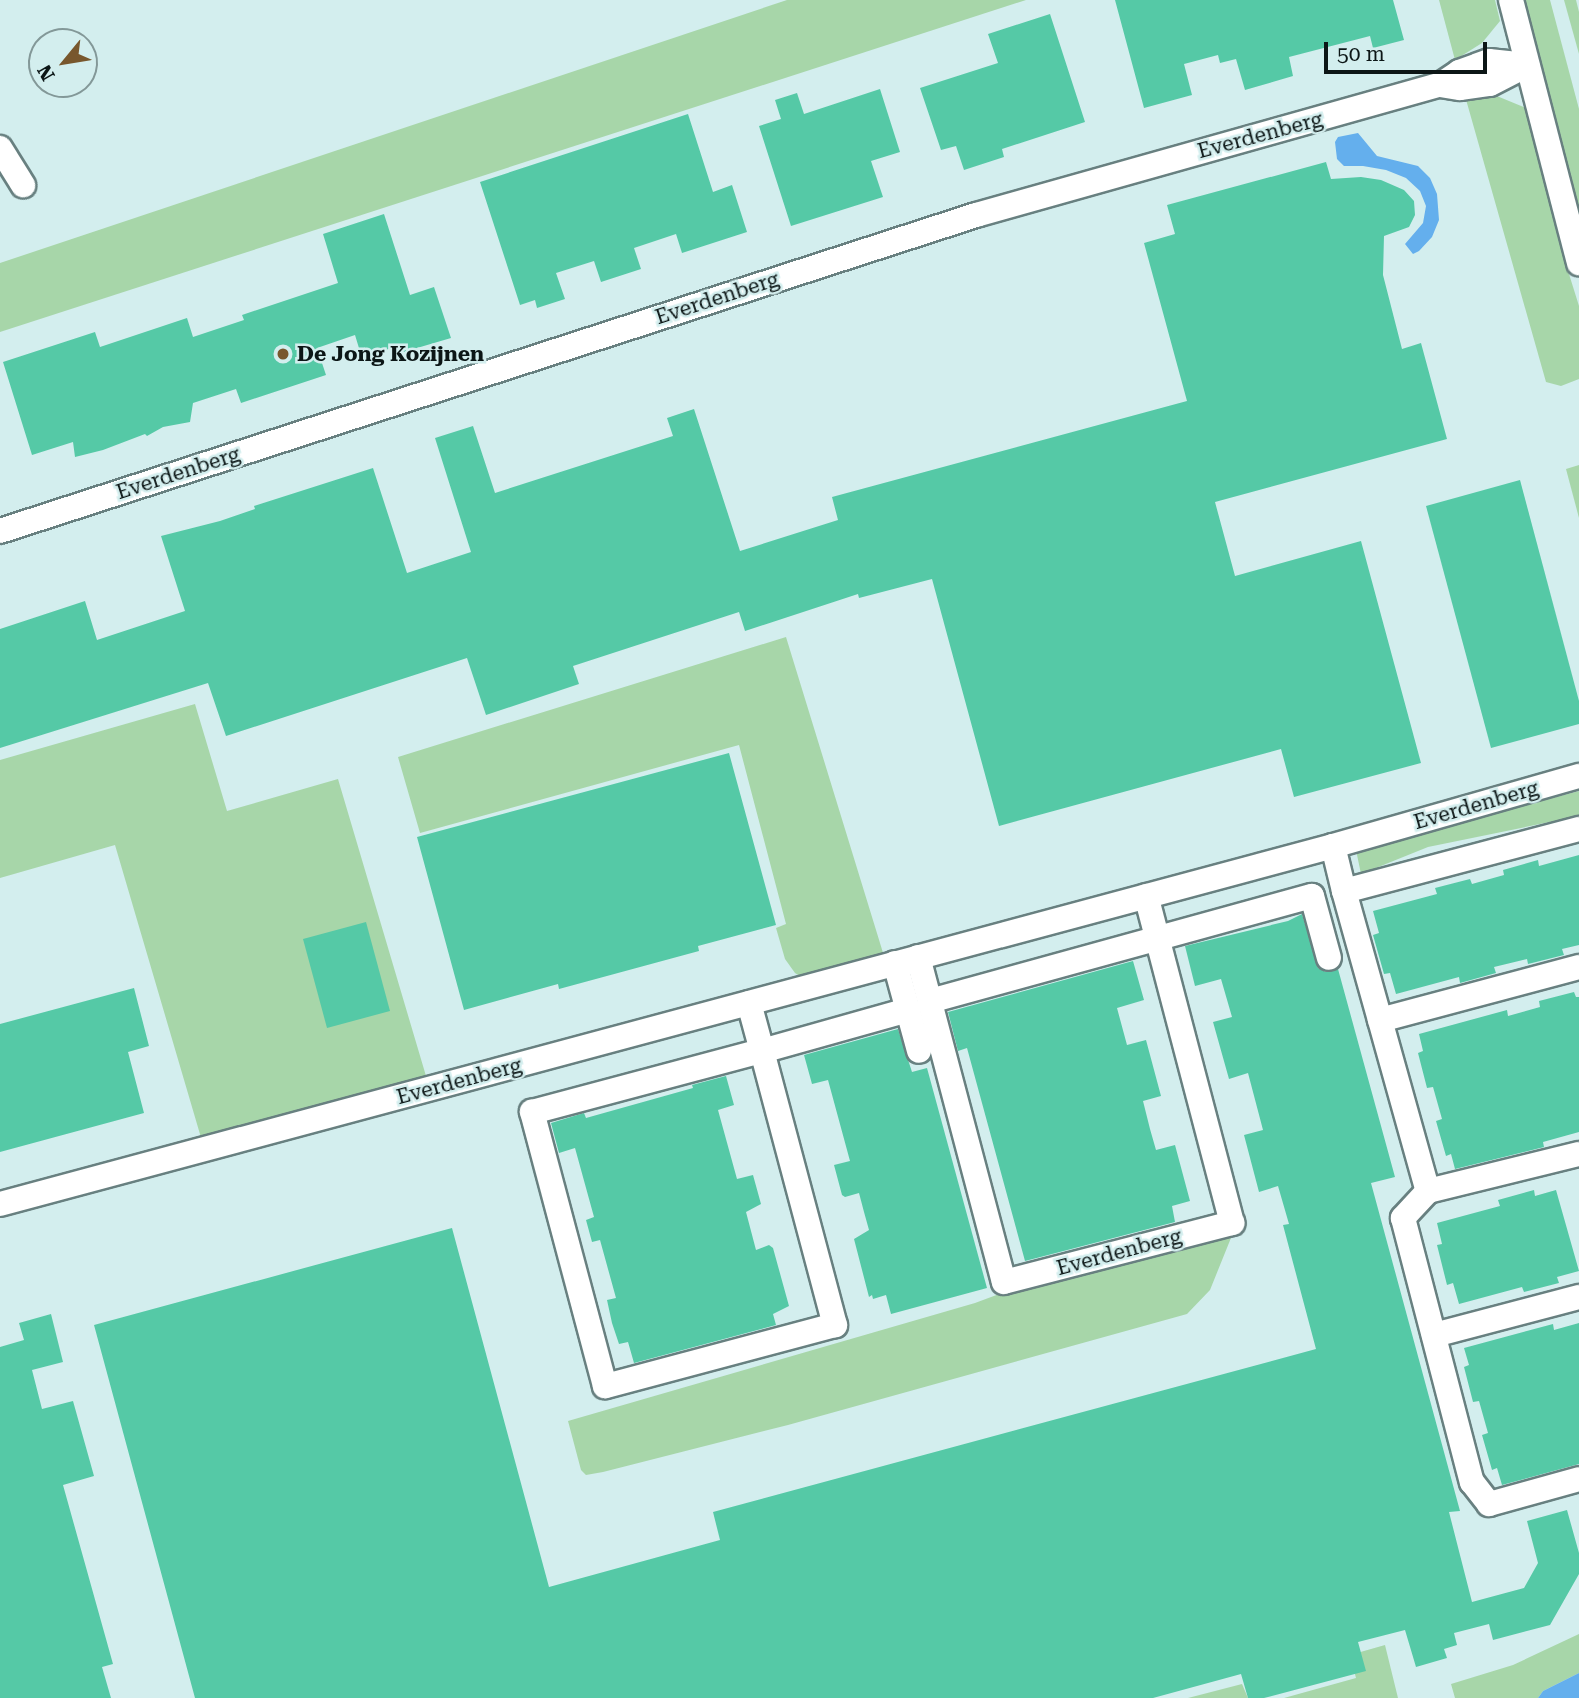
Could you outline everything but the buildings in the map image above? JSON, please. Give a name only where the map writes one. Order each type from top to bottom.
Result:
[{"type":"street","points":[[1511,0],[1579,263]]},
{"type":"street","name":"Everdenberg","points":[[0,531],[976,215],[1440,85],[1460,88],[1490,84],[1527,65]]},
{"type":"street","points":[[0,148],[23,185]]},
{"type":"street","name":"Everdenberg","points":[[0,1204],[1333,846],[1579,776]]},
{"type":"street","points":[[1344,891],[1579,830]]},
{"type":"street","points":[[1333,846],[1428,1191]]},
{"type":"street","name":"Everdenberg","points":[[919,1006],[1004,1282],[1232,1223],[1146,896]]},
{"type":"street","points":[[749,1003],[762,1051],[835,1325],[605,1386],[532,1112],[762,1051],[1312,896],[1329,958]]},
{"type":"street","points":[[907,960],[919,1006],[919,1051]]},
{"type":"street","points":[[1380,1020],[1579,967]]},
{"type":"street","points":[[1579,1154],[1428,1191],[1403,1218],[1472,1482],[1489,1504],[1579,1479]]},
{"type":"street","points":[[1434,1335],[1579,1297]]},
{"type":"green space","points":[[787,0],[1026,0],[0,332],[0,263]]},
{"type":"green space","points":[[1439,0],[1495,0],[1500,21],[1482,43],[1455,60]]},
{"type":"green space","points":[[1524,0],[1550,0],[1579,109],[1579,218]]},
{"type":"green space","points":[[1564,0],[1576,0],[1579,12],[1579,54]]},
{"type":"green space","points":[[1492,94],[1526,108],[1559,242],[1579,306],[1579,379],[1561,386],[1546,382],[1465,96]]},
{"type":"green space","points":[[1579,465],[1579,518],[1566,469]]},
{"type":"green space","points":[[786,637],[884,956],[803,978],[795,973],[785,959],[776,928],[786,924],[739,745],[420,833],[398,757]]},
{"type":"green space","points":[[195,704],[227,811],[338,779],[426,1076],[202,1141],[115,845],[0,878],[0,760]]},
{"type":"green space","points":[[1579,791],[1579,816],[1428,847],[1361,874],[1356,850]]},
{"type":"green space","points":[[1235,1228],[1210,1290],[1187,1314],[788,1425],[603,1472],[586,1475],[581,1470],[568,1421],[975,1303],[1029,1283]]},
{"type":"green space","points":[[1579,1634],[1579,1673],[1543,1691],[1538,1698],[1455,1698],[1451,1684],[1513,1665]]},
{"type":"green space","points":[[1385,1645],[1398,1698],[1284,1698],[1356,1678],[1350,1655]]},
{"type":"green space","points":[[1242,1684],[1248,1698],[1188,1698]]},
{"type":"water","points":[[1358,133],[1377,156],[1418,166],[1430,178],[1437,194],[1439,220],[1432,237],[1413,254],[1405,244],[1423,223],[1426,206],[1420,191],[1406,178],[1386,170],[1344,166],[1337,159],[1335,142],[1338,137]]},
{"type":"water","points":[[1579,1673],[1579,1698],[1538,1698],[1543,1691]]},
{"type":"place","name":"De Jong Kozijnen","points":[[283,354]]}]
